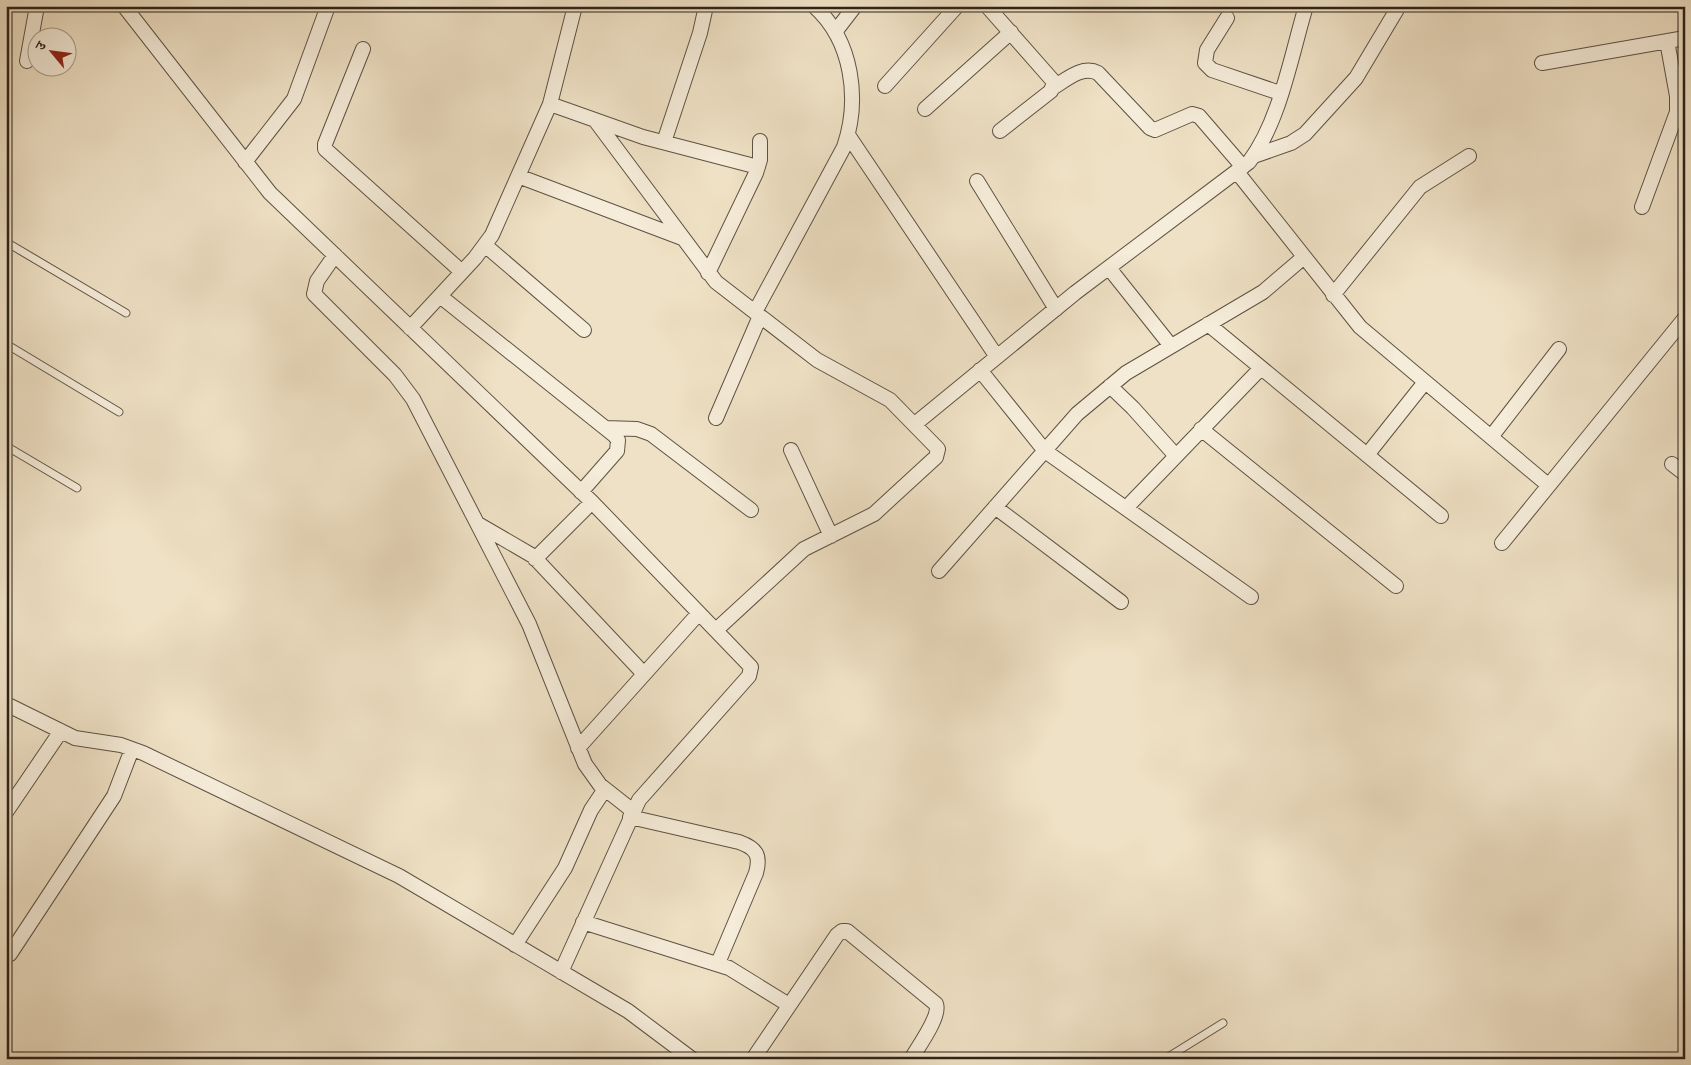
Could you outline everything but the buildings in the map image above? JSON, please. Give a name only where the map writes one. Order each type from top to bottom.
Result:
[{"type":"street","points":[[27,61],[37,6]]},
{"type":"street","points":[[124,6],[270,193],[592,502],[748,663],[751,671],[749,676],[646,791],[632,814],[561,972]]},
{"type":"street","points":[[244,162],[294,99],[328,6]]},
{"type":"street","points":[[410,328],[486,246],[550,104],[575,6]]},
{"type":"street","points":[[664,142],[700,33],[706,6]]},
{"type":"street","points":[[716,418],[757,314],[844,147],[851,125],[852,97],[850,72],[835,32],[826,17],[814,6]]},
{"type":"street","points":[[835,32],[856,6]]},
{"type":"street","points":[[885,86],[957,6]]},
{"type":"street","points":[[988,6],[1052,77],[1054,87]]},
{"type":"street","points":[[915,424],[1056,308],[1240,170],[1254,156],[1262,145],[1271,123],[1306,6]]},
{"type":"street","points":[[1254,156],[1291,143],[1305,134],[1356,78],[1399,6]]},
{"type":"street","points":[[1227,18],[1207,50],[1205,63],[1212,70],[1280,93]]},
{"type":"street","points":[[925,108],[1011,32]]},
{"type":"street","points":[[1542,63],[1685,38]]},
{"type":"street","points":[[1642,207],[1677,112],[1677,96],[1667,41]]},
{"type":"street","points":[[363,48],[325,144],[325,149],[462,272]]},
{"type":"street","points":[[1000,131],[1054,87],[1083,70],[1091,69],[1098,72],[1150,128],[1155,130],[1192,114],[1199,116],[1304,257],[1360,327],[1548,485]]},
{"type":"street","points":[[550,104],[664,142],[758,168]]},
{"type":"street","points":[[595,120],[708,273],[757,314],[818,360],[890,400],[938,449],[936,458],[874,514],[804,549],[716,630]]},
{"type":"street","points":[[848,135],[997,357]]},
{"type":"street","points":[[708,273],[758,168],[760,141]]},
{"type":"street","points":[[1333,294],[1420,187],[1469,156]]},
{"type":"street","points":[[518,176],[682,238]]},
{"type":"street","points":[[977,181],[1056,308]]},
{"type":"street","points":[[486,246],[584,330]]},
{"type":"street","points":[[335,255],[317,281],[314,294],[405,388],[529,624],[578,748],[591,775],[632,814],[739,842],[750,846],[758,853],[759,862],[756,873],[718,963]]},
{"type":"street","points":[[938,571],[1077,414],[1126,373],[1274,284],[1304,257]]},
{"type":"street","points":[[1109,268],[1171,346]]},
{"type":"street","points":[[440,296],[618,440],[617,451],[581,492]]},
{"type":"street","points":[[1502,543],[1685,318]]},
{"type":"street","points":[[1208,324],[1441,516]]},
{"type":"street","points":[[1491,437],[1559,349]]},
{"type":"street","points":[[1126,508],[1261,368]]},
{"type":"street","points":[[980,370],[1045,451],[1251,597]]},
{"type":"street","points":[[1367,455],[1425,382]]},
{"type":"street","points":[[1110,386],[1133,408],[1176,456]]},
{"type":"street","points":[[605,428],[637,428],[645,431],[751,510]]},
{"type":"street","points":[[1201,430],[1396,586]]},
{"type":"street","points":[[791,450],[831,536]]},
{"type":"street","points":[[1672,464],[1685,474]]},
{"type":"street","points":[[535,559],[592,502]]},
{"type":"street","points":[[995,507],[1121,602]]},
{"type":"street","points":[[477,524],[535,559],[644,674]]},
{"type":"street","points":[[578,748],[700,613]]},
{"type":"street","points":[[6,704],[61,732],[86,741],[132,749],[390,872],[628,1011],[692,1059]]},
{"type":"street","points":[[6,812],[61,732]]},
{"type":"street","points":[[10,954],[114,796],[132,749]]},
{"type":"street","points":[[515,945],[566,868],[589,814],[605,789]]},
{"type":"street","points":[[583,922],[718,963],[739,973],[789,1005]]},
{"type":"street","points":[[753,1059],[842,931],[847,931],[936,1004],[938,1009],[935,1018],[911,1059]]},
{"type":"lane","points":[[6,242],[126,313]]},
{"type":"lane","points":[[6,344],[119,412]]},
{"type":"lane","points":[[6,446],[77,488]]},
{"type":"lane","points":[[1165,1059],[1223,1023]]}]
